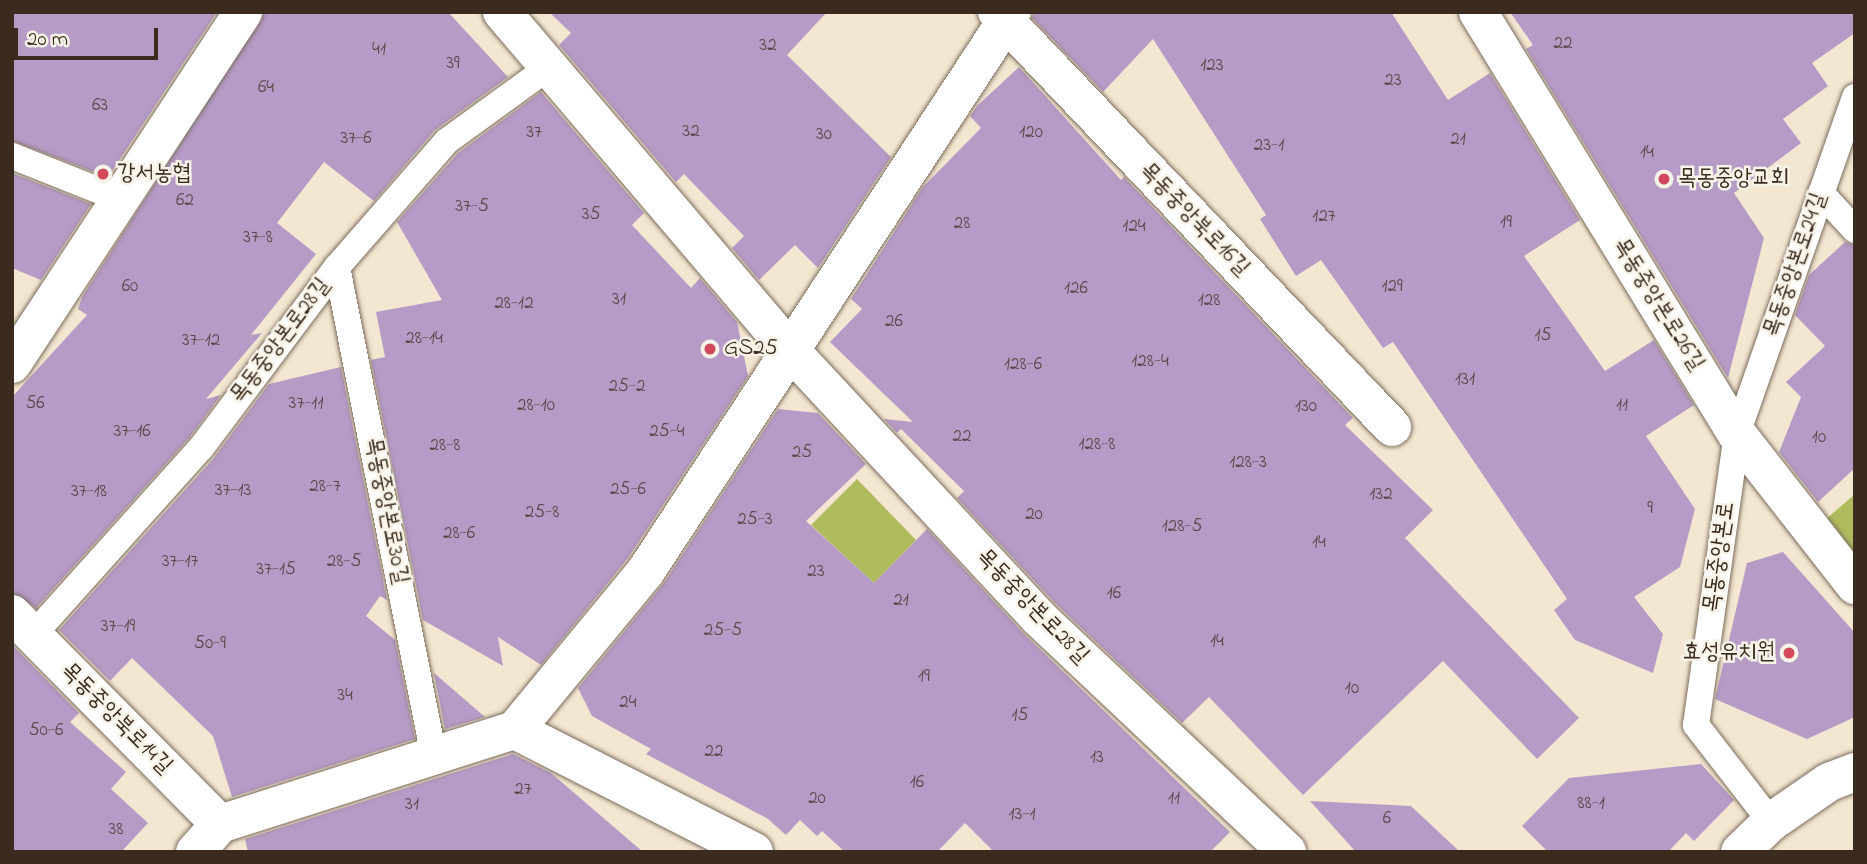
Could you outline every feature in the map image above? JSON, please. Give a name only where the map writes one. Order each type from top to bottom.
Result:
[{"type":"street","points":[[12,364],[243,12]]},
{"type":"street","name":"목동중앙본로28길","points":[[502,12],[790,350],[1040,618],[1287,852]]},
{"type":"street","name":"목동중앙본로26길","points":[[1478,12],[1737,433],[1855,585]]},
{"type":"street","points":[[207,838],[434,756],[515,730],[646,571],[1004,15]]},
{"type":"street","name":"목동중앙북로16길","points":[[1004,15],[1392,427]]},
{"type":"street","name":"목동중앙북로14길","points":[[23,625],[207,838]]},
{"type":"street","points":[[515,730],[744,850]]},
{"type":"street","points":[[1740,852],[1771,822],[1829,782],[1855,772]]},
{"type":"lane","name":"목동중앙본로28길","points":[[23,625],[201,449],[337,267],[447,141],[549,66]]},
{"type":"lane","name":"목동중앙본로24길","points":[[1737,433],[1855,97]]},
{"type":"lane","points":[[12,156],[120,199]]},
{"type":"lane","points":[[1821,193],[1855,230]]},
{"type":"lane","name":"목동중앙본로30길","points":[[337,267],[434,756]]},
{"type":"lane","name":"목동중앙본로","points":[[1737,433],[1696,725],[1771,822]]},
{"type":"green space","points":[[857,479],[916,540],[874,583],[811,525]]},
{"type":"green space","points":[[1855,494],[1855,554],[1825,520]]},
{"type":"building","points":[[12,12],[217,12],[108,177],[12,141]]},
{"type":"building","points":[[265,12],[448,12],[508,77],[435,130],[374,201],[324,162],[277,223],[316,254],[251,335],[262,333],[206,399],[221,395],[189,438],[36,608],[12,593],[12,397],[87,315],[78,309],[82,297]]},
{"type":"building","points":[[549,12],[827,12],[787,55],[891,157],[818,268],[795,245],[759,280],[732,248],[744,236],[684,174],[676,182],[559,45],[571,33]]},
{"type":"building","points":[[1034,12],[1391,12],[1448,100],[1490,73],[1580,220],[1524,256],[1605,371],[1654,340],[1694,405],[1646,436],[1695,509],[1680,567],[1634,597],[1663,634],[1653,673],[1575,640],[1554,610],[1567,599],[1393,342],[1383,348],[1321,260],[1296,276],[1260,219],[1266,215],[1153,39],[1103,92],[1032,18]]},
{"type":"building","name":"목동중앙교회","points":[[1510,12],[1855,12],[1855,33],[1812,63],[1828,86],[1783,119],[1801,143],[1734,193],[1764,238],[1728,378],[1526,49],[1533,45]]},
{"type":"building","points":[[1019,67],[1121,180],[1124,177],[1353,418],[1345,425],[1433,510],[1405,538],[1579,718],[1537,759],[1443,661],[1303,795],[1209,697],[1182,723],[1055,603],[957,498],[964,491],[901,429],[897,433],[884,419],[913,422],[830,342],[862,309],[851,299],[923,187],[981,128],[970,116],[977,106]]},
{"type":"building","points":[[541,92],[644,213],[632,225],[691,288],[700,278],[737,322],[748,376],[628,558],[541,665],[498,637],[503,666],[423,620],[371,360],[385,357],[376,312],[442,300],[397,222],[458,153]]},
{"type":"building","points":[[12,173],[91,204],[41,280],[12,268]]},
{"type":"building","points":[[1845,242],[1855,245],[1855,468],[1818,502],[1779,452],[1801,397],[1786,382],[1825,346],[1795,315],[1809,275]]},
{"type":"building","points":[[341,367],[387,600],[380,596],[366,616],[395,640],[415,739],[232,797],[213,736],[132,658],[110,681],[59,630],[213,459],[269,384]]},
{"type":"building","points":[[778,409],[818,413],[866,464],[806,521],[874,583],[927,529],[1024,634],[1230,832],[1210,852],[994,852],[965,823],[937,852],[845,852],[822,831],[817,836],[800,820],[786,835],[768,819],[646,754],[651,749],[592,716],[578,688],[664,583]]},
{"type":"building","name":"효성유치원","points":[[1783,552],[1855,633],[1855,717],[1807,739],[1715,699],[1747,563]]},
{"type":"building","points":[[12,645],[79,713],[70,722],[126,772],[111,789],[148,823],[121,852],[12,852]]},
{"type":"building","points":[[434,673],[485,717],[445,729]]},
{"type":"building","points":[[513,754],[551,773],[643,852],[248,852],[245,839]]},
{"type":"building","points":[[1701,764],[1734,800],[1694,841],[1686,833],[1668,852],[1548,852],[1522,826],[1569,778]]},
{"type":"building","points":[[1310,801],[1411,806],[1460,852],[1356,852]]},
{"type":"place","name":"강서농협","points":[[103,174]]},
{"type":"place","name":"목동중앙교회","points":[[1664,179]]},
{"type":"place","name":"GS25","points":[[710,349]]},
{"type":"place","name":"효성유치원","points":[[1789,653]]}]
